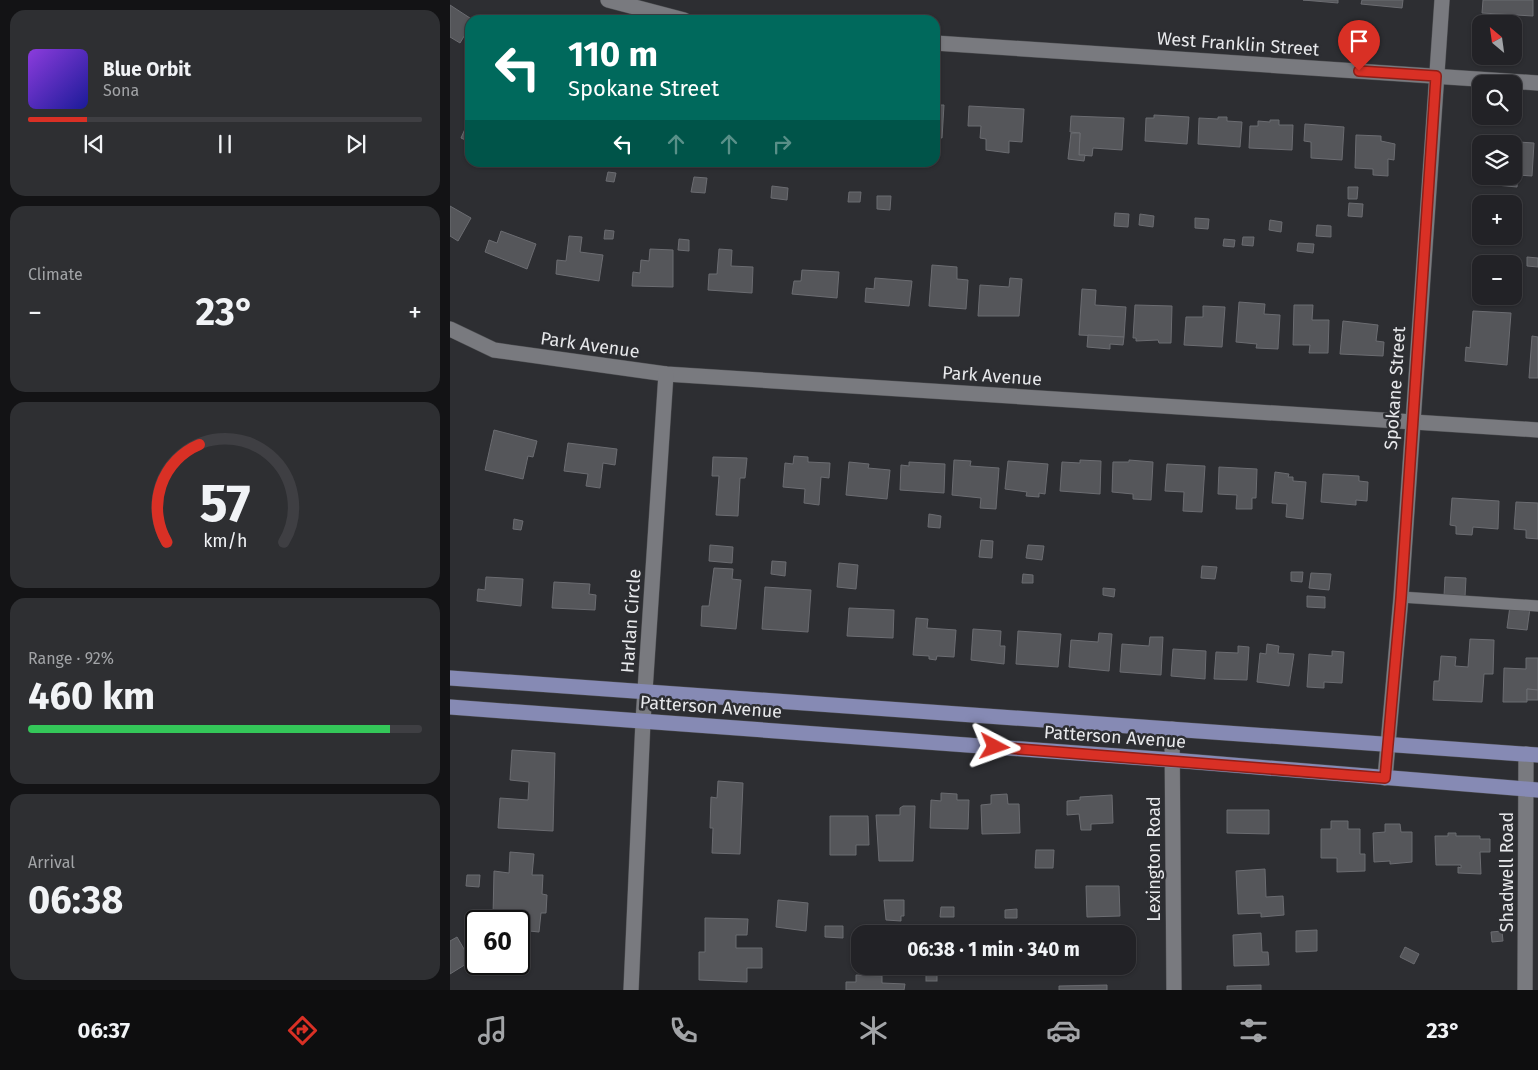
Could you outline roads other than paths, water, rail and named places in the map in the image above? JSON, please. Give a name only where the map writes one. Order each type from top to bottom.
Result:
[{"type":"main road","name":"Patterson Avenue","points":[[450,678],[645,690],[1532,754]]},
{"type":"main road","name":"Patterson Avenue","points":[[450,707],[1172,760],[1532,790]]},
{"type":"street","points":[[608,0],[665,15]]},
{"type":"street","name":"Spokane Street","points":[[1385,778],[1401,598],[1411,421],[1442,0]]},
{"type":"street","name":"West Franklin Street","points":[[940,43],[1538,83]]},
{"type":"street","name":"Park Avenue","points":[[450,329],[494,350],[666,374],[1538,430]]},
{"type":"street","name":"Harlan Circle","points":[[631,990],[643,721],[666,374]]},
{"type":"street","name":"Lexington Road","points":[[1172,729],[1174,990]]},
{"type":"street","name":"Shadwell Road","points":[[1525,990],[1532,754]]},
{"type":"lane","points":[[1401,598],[1538,606]]}]
